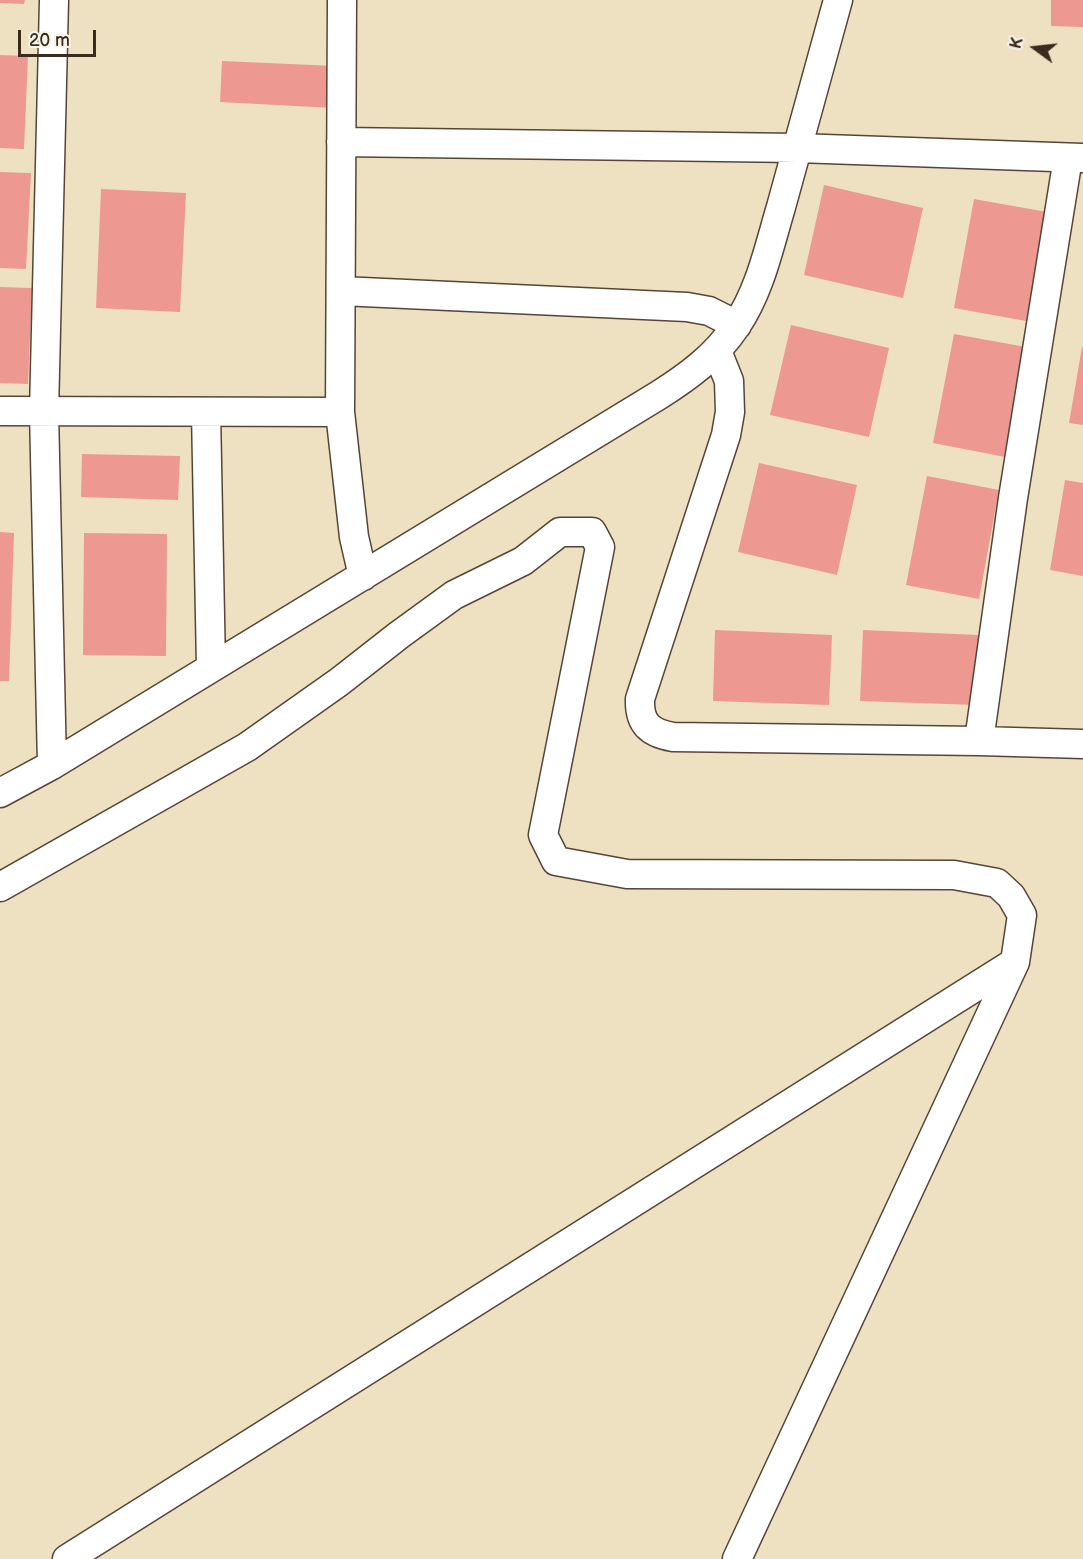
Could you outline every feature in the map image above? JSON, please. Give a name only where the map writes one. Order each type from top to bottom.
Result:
[{"type":"street","points":[[52,765],[44,412],[54,0]]},
{"type":"street","points":[[342,0],[340,412],[354,537],[363,576]]},
{"type":"street","points":[[0,793],[52,765],[667,390],[691,375],[717,351],[737,325],[756,288],[838,0]]},
{"type":"street","points":[[341,142],[797,148],[1076,158],[1013,498],[979,741]]},
{"type":"street","points":[[341,291],[687,307],[709,311],[737,325]]},
{"type":"street","points":[[717,351],[729,381],[730,412],[726,435],[640,699],[643,720],[650,729],[660,735],[673,737],[1083,744]]},
{"type":"street","points":[[0,411],[340,412]]},
{"type":"street","points":[[206,412],[212,668]]},
{"type":"street","points":[[0,887],[247,747],[339,682],[454,595],[523,561],[560,532],[592,532],[600,547],[543,835],[556,861],[627,874],[954,875],[997,883],[1011,896],[1022,915],[1015,962],[737,1559]]},
{"type":"street","points":[[67,1559],[1015,962]]},
{"type":"building","points":[[0,0],[25,0],[24,4],[0,3]]},
{"type":"building","points":[[1051,0],[1083,0],[1083,27],[1051,26]]},
{"type":"building","points":[[0,55],[28,56],[24,149],[0,148]]},
{"type":"building","points":[[222,61],[335,66],[333,108],[220,102]]},
{"type":"building","points":[[0,172],[31,173],[26,269],[0,268]]},
{"type":"building","points":[[824,185],[923,208],[903,298],[804,275]]},
{"type":"building","points":[[101,189],[186,193],[180,312],[96,308]]},
{"type":"building","points":[[974,199],[1047,212],[1026,321],[954,308]]},
{"type":"building","points":[[0,287],[32,288],[28,384],[0,383]]},
{"type":"building","points":[[791,325],[889,348],[869,437],[770,415]]},
{"type":"building","points":[[954,334],[1026,347],[1005,457],[933,443]]},
{"type":"building","points":[[1083,347],[1083,425],[1069,423]]},
{"type":"building","points":[[82,454],[180,456],[178,500],[81,497]]},
{"type":"building","points":[[759,463],[857,485],[837,575],[738,552]]},
{"type":"building","points":[[927,476],[999,490],[979,599],[906,585]]},
{"type":"building","points":[[1065,480],[1083,483],[1083,576],[1050,570]]},
{"type":"building","points":[[0,532],[14,533],[9,681],[0,681]]},
{"type":"building","points":[[84,533],[167,534],[166,656],[83,655]]},
{"type":"building","points":[[715,630],[832,635],[829,705],[713,701]]},
{"type":"building","points":[[863,630],[979,635],[976,705],[860,701]]}]
